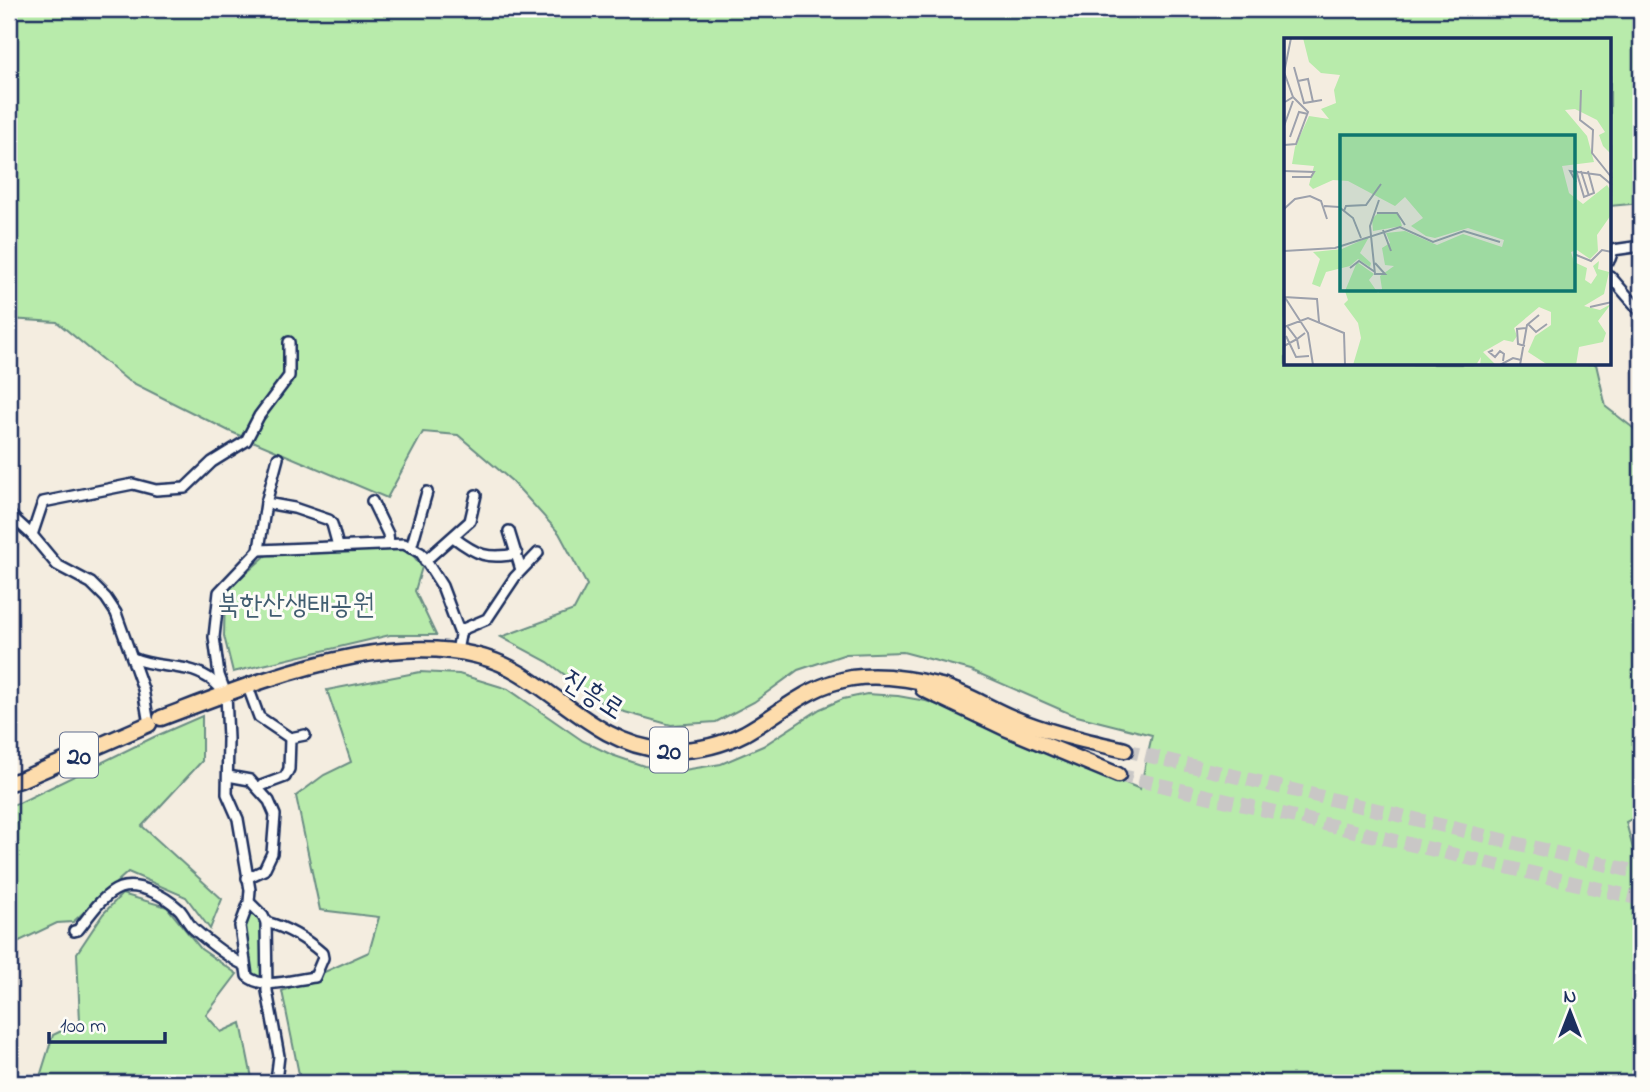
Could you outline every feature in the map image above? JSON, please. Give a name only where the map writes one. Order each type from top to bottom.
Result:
[{"type":"main road","name":"진흥로","points":[[9,783],[155,721],[303,669],[373,654],[423,649],[457,651],[519,672],[587,722],[639,747],[664,750],[701,748],[727,741],[824,684],[864,677],[906,680],[942,687],[1055,733],[1125,750]]},
{"type":"main road","name":"진흥로","points":[[906,680],[1005,728],[1118,775]]},
{"type":"street","points":[[1612,253],[1613,250],[1641,246]]},
{"type":"street","points":[[1612,278],[1641,312]]},
{"type":"street","points":[[32,535],[43,502],[133,484],[156,490],[185,488],[212,462],[246,441],[259,416],[289,376],[289,342]]},
{"type":"street","points":[[266,922],[284,927],[322,953],[323,958],[315,977],[267,984],[252,981],[247,976],[240,926],[249,902],[247,878],[238,818],[227,794],[226,694],[219,675],[214,638],[219,592],[259,550],[266,503],[278,458]]},
{"type":"street","points":[[411,548],[427,492]]},
{"type":"street","points":[[425,561],[470,521],[476,495]]},
{"type":"street","points":[[372,501],[389,544]]},
{"type":"street","points":[[266,503],[294,508],[329,520],[338,546]]},
{"type":"street","points":[[9,514],[32,535],[57,565],[90,583],[106,598],[116,613],[155,721]]},
{"type":"street","points":[[509,531],[522,570]]},
{"type":"street","points":[[453,537],[468,548],[492,558],[517,554]]},
{"type":"street","points":[[259,550],[404,544],[421,553],[443,586],[460,634]]},
{"type":"street","points":[[457,651],[461,630],[487,619],[522,570],[538,554]]},
{"type":"street","points":[[133,658],[150,664],[197,672],[209,677],[226,694]]},
{"type":"street","points":[[248,687],[258,717],[290,738],[305,735]]},
{"type":"street","points":[[258,787],[285,778],[289,769],[290,738]]},
{"type":"street","points":[[228,776],[250,780],[269,801],[275,815],[272,853],[264,870],[247,878]]},
{"type":"street","points":[[74,931],[78,930],[107,896],[119,888],[135,886],[161,895],[180,910],[193,929],[228,957],[244,965]]},
{"type":"street","points":[[249,902],[266,922],[267,984],[272,1027],[278,1041],[279,1056],[276,1081]]},
{"type":"green space","points":[[9,9],[1641,9],[1641,203],[1612,206],[1612,38],[1284,38],[1284,366],[1596,366],[1606,407],[1641,434],[1641,814],[1626,822],[1641,879],[1641,1083],[297,1083],[300,1079],[282,991],[369,952],[379,917],[320,910],[296,796],[324,775],[351,762],[327,690],[420,672],[459,674],[508,689],[583,741],[612,755],[644,766],[684,770],[721,764],[763,746],[820,709],[843,699],[867,694],[926,701],[956,711],[1140,789],[1152,735],[1073,715],[971,670],[903,652],[846,654],[798,670],[754,702],[716,722],[671,725],[607,707],[548,662],[501,637],[574,610],[587,585],[559,533],[513,482],[458,435],[423,432],[387,498],[229,431],[127,380],[57,322],[9,319]]},
{"type":"green space","name":"북한산생태공원","points":[[408,549],[422,567],[415,591],[436,635],[390,635],[233,672],[224,636],[225,592],[271,551]]},
{"type":"green space","points":[[202,716],[202,761],[142,826],[222,899],[210,929],[186,897],[128,872],[73,922],[57,923],[9,946],[9,805],[19,803]]},
{"type":"green space","points":[[122,894],[167,907],[201,949],[237,974],[206,1015],[221,1032],[241,1023],[253,1083],[38,1083],[53,1035],[80,1022],[77,953],[103,914]]},
{"type":"green space","points":[[249,907],[264,923],[264,978],[254,977],[249,970],[242,922]]},
{"type":"tunnel","points":[[1125,750],[1641,873]]},
{"type":"tunnel","points":[[1118,775],[1641,899]]}]
